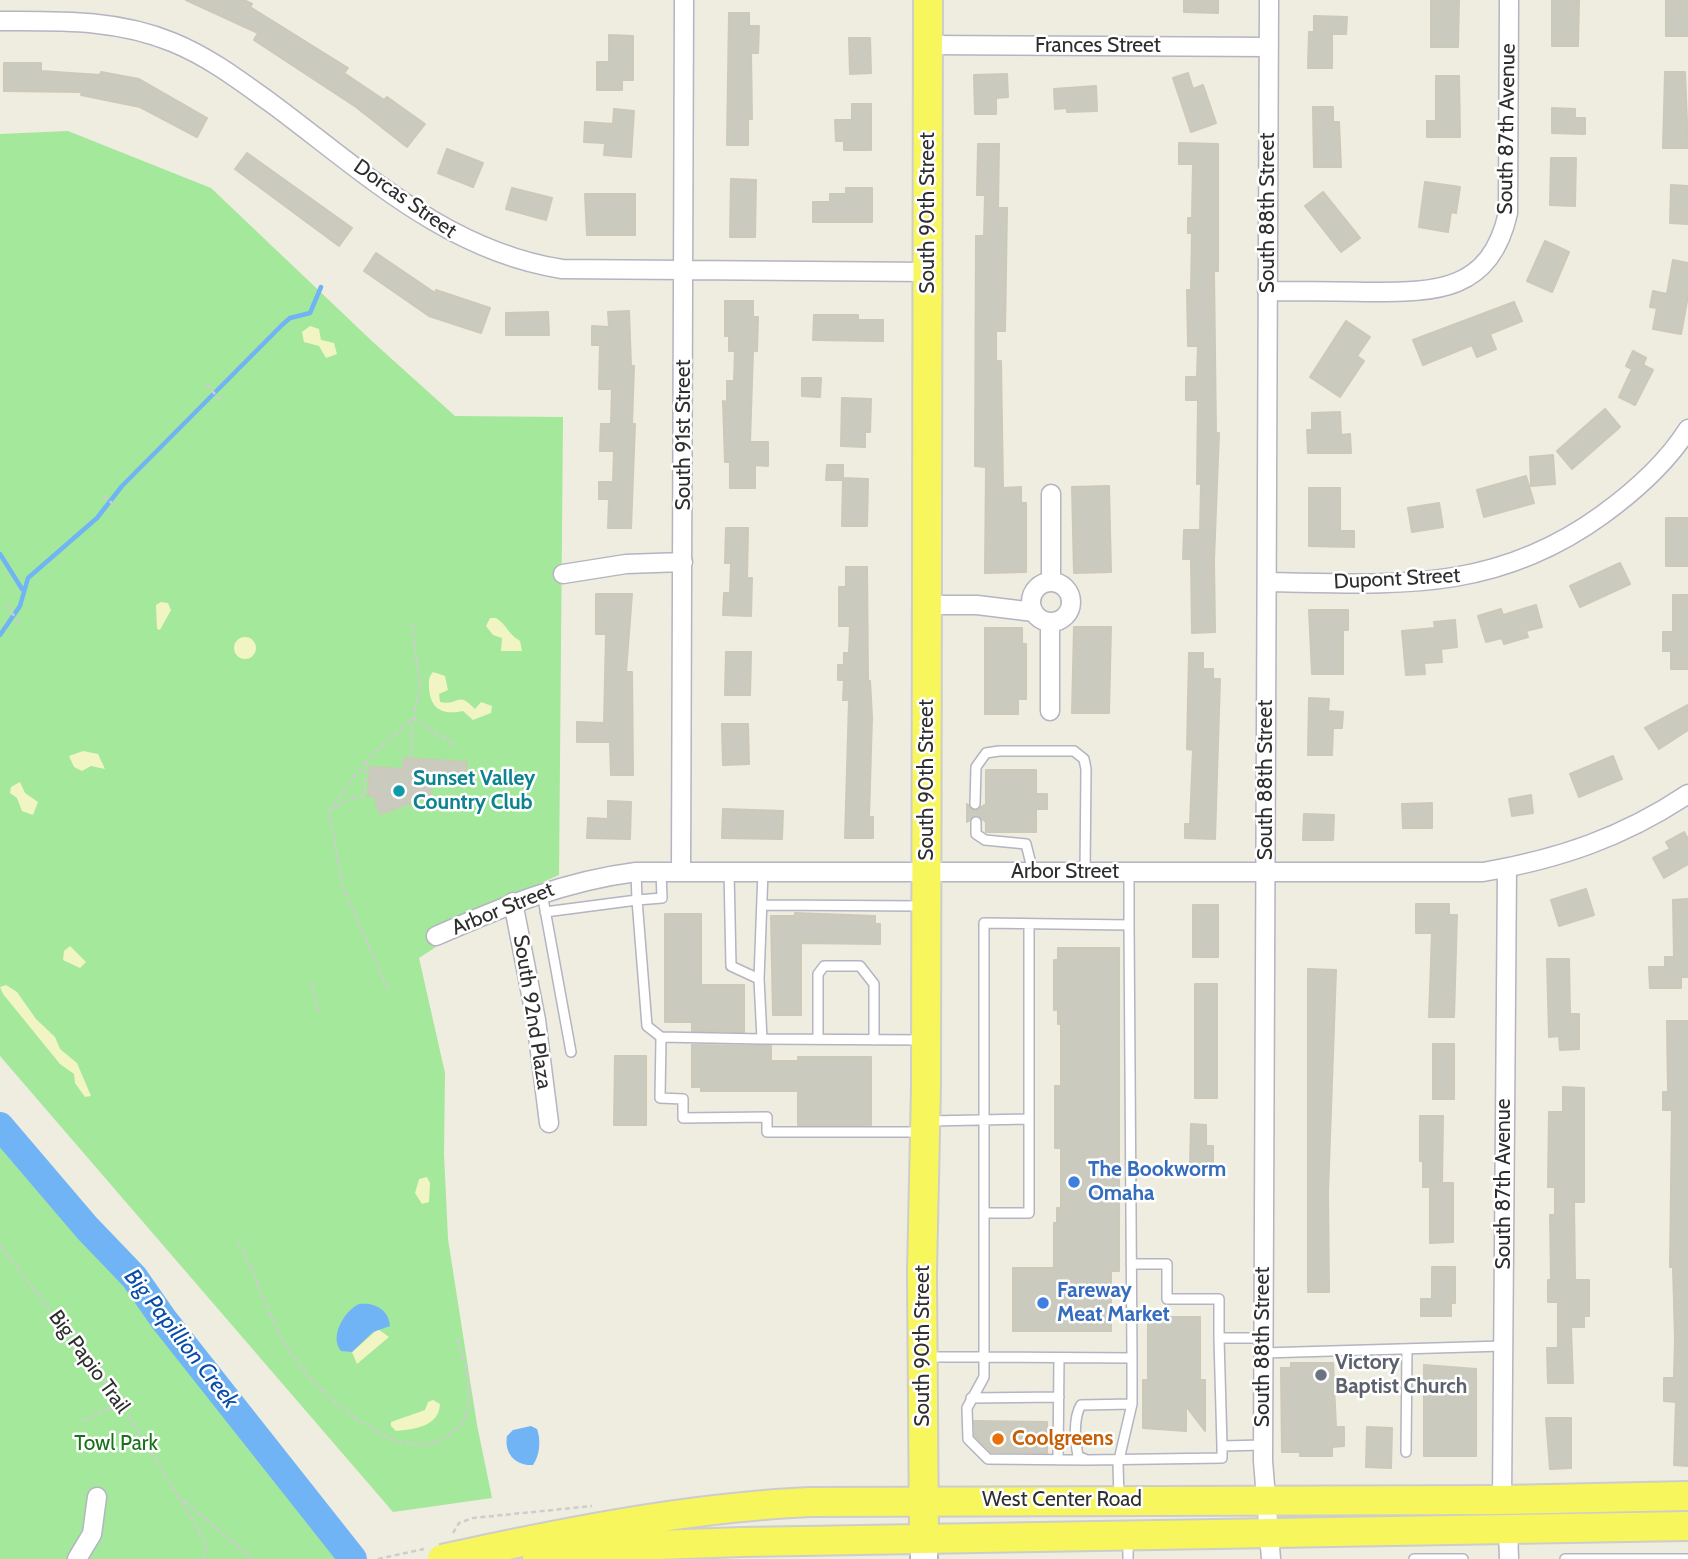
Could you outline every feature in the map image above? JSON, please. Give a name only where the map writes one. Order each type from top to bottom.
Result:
[{"type":"main road","name":"South 90th Street","points":[[924,1548],[922,1357],[926,1126],[929,0]]},
{"type":"main road","name":"West Center Road","points":[[447,1551],[493,1548],[623,1522],[749,1506],[923,1500],[1502,1500],[1688,1496]]},
{"type":"main road","name":"West Center Road","points":[[537,1559],[629,1546],[677,1550],[1128,1546],[1268,1531],[1688,1526]]},
{"type":"street","name":"South 91st Street","points":[[681,870],[684,0]]},
{"type":"street","name":"South 88th Street","points":[[1269,0],[1263,1445],[1264,1499],[1270,1559]]},
{"type":"street","name":"South 87th Avenue","points":[[1267,291],[1420,292],[1448,287],[1468,277],[1491,256],[1504,230],[1508,213],[1509,0]]},
{"type":"street","name":"Dorcas Street","points":[[0,21],[83,21],[113,25],[173,42],[227,71],[429,220],[478,247],[521,261],[562,269],[928,271]]},
{"type":"street","name":"Frances Street","points":[[928,45],[1269,47]]},
{"type":"street","name":"Dupont Street","points":[[1266,582],[1424,582],[1471,576],[1515,563],[1561,542],[1614,507],[1654,471],[1688,430]]},
{"type":"street","points":[[1051,494],[1051,582]]},
{"type":"street","points":[[564,574],[626,564],[683,562]]},
{"type":"street","points":[[1033,603],[1040,585],[1051,582],[1065,587],[1071,602],[1065,616],[1050,622]]},
{"type":"street","points":[[927,605],[977,604],[997,597],[1033,603],[1050,622],[1050,711]]},
{"type":"street","name":"Arbor Street","points":[[436,936],[541,892],[575,882],[636,872],[1265,872],[1447,875],[1507,868],[1555,858],[1598,844],[1688,794]]},
{"type":"street","name":"South 87th Avenue","points":[[1502,1500],[1507,868]]},
{"type":"street","name":"South 92nd Plaza","points":[[513,902],[538,1030],[549,1123]]},
{"type":"street","points":[[77,1559],[92,1534],[97,1497]]},
{"type":"street","points":[[1508,1528],[1509,1559]]},
{"type":"lane","points":[[975,804],[976,767],[986,754],[999,751],[1074,751],[1084,759],[1086,769],[1085,872]]},
{"type":"lane","points":[[976,822],[976,834],[985,840],[1026,844],[1033,872]]},
{"type":"lane","points":[[545,912],[662,898],[661,871]]},
{"type":"lane","points":[[729,871],[731,966],[759,979]]},
{"type":"lane","points":[[762,1039],[759,979],[764,905],[763,871]]},
{"type":"lane","points":[[636,872],[647,1026],[660,1037],[926,1040]]},
{"type":"lane","points":[[1119,1500],[1119,1460],[1132,1404],[1129,872]]},
{"type":"lane","points":[[541,892],[571,1052]]},
{"type":"lane","points":[[764,905],[926,906]]},
{"type":"lane","points":[[1129,925],[984,923],[984,1377],[967,1408],[968,1439],[980,1453],[988,1459],[1000,1461],[1222,1458],[1219,1299],[1167,1299],[1167,1264],[1131,1264]]},
{"type":"lane","points":[[984,1213],[1028,1213],[1029,924]]},
{"type":"lane","points":[[818,1039],[818,974],[824,966],[860,966],[874,984],[874,1040]]},
{"type":"lane","points":[[660,1037],[660,1098],[683,1099],[683,1118],[767,1117],[767,1132],[926,1126],[984,1119],[1029,1119]]},
{"type":"lane","points":[[1219,1338],[1263,1345],[1407,1349],[1503,1346]]},
{"type":"lane","points":[[1406,1452],[1407,1349]]},
{"type":"lane","points":[[922,1357],[1132,1358]]},
{"type":"lane","points":[[1058,1460],[1059,1358]]},
{"type":"lane","points":[[971,1398],[1059,1398]]},
{"type":"lane","points":[[1087,1460],[1078,1456],[1076,1451],[1077,1410],[1081,1405],[1132,1404]]},
{"type":"lane","points":[[1222,1446],[1263,1445]]},
{"type":"lane","points":[[1414,1559],[1463,1559]]},
{"type":"lane","points":[[1565,1559],[1688,1559]]},
{"type":"path","points":[[206,384],[222,403]]},
{"type":"path","points":[[103,496],[117,507]]},
{"type":"path","points":[[6,605],[21,625]]},
{"type":"path","points":[[411,754],[413,718],[420,688],[412,624]]},
{"type":"path","points":[[413,718],[456,746]]},
{"type":"path","points":[[388,989],[343,888],[328,811],[366,761],[413,718]]},
{"type":"path","points":[[328,811],[348,799],[364,795],[366,761]]},
{"type":"path","points":[[312,982],[319,1014]]},
{"type":"path","points":[[238,1242],[255,1269],[263,1297],[286,1344],[339,1408],[395,1441],[405,1444],[437,1442],[447,1437],[464,1421],[469,1389],[456,1336]]},
{"type":"path","name":"Big Papio Trail","points":[[0,1245],[121,1403],[181,1498],[206,1546],[204,1559]]},
{"type":"path","points":[[83,1421],[121,1403]]},
{"type":"path","points":[[181,1498],[252,1559]]},
{"type":"path","points":[[447,1551],[459,1523],[473,1518],[591,1504],[595,1513]]},
{"type":"green space","name":"Sunset Valley Country Club","points":[[68,131],[211,188],[455,416],[563,417],[559,875],[430,932],[436,947],[419,958],[445,1073],[444,1154],[448,1239],[477,1425],[492,1498],[393,1512],[0,1056],[0,134]]},
{"type":"green space","name":"Towl Park","points":[[0,1126],[87,1228],[134,1277],[164,1320],[353,1559],[0,1559]]},
{"type":"sand","points":[[310,326],[319,329],[321,340],[334,343],[337,354],[326,358],[319,346],[304,342],[302,332]]},
{"type":"sand","points":[[161,602],[168,603],[171,610],[160,630],[157,629],[156,605]]},
{"type":"sand","points":[[490,618],[500,621],[520,641],[522,651],[501,651],[502,638],[493,635],[486,626]]},
{"type":"sand","points":[[245,637],[253,640],[256,648],[253,656],[245,659],[237,656],[234,648],[237,640]]},
{"type":"sand","points":[[433,672],[445,676],[448,690],[439,694],[440,702],[461,699],[475,709],[481,702],[492,706],[491,713],[473,720],[463,711],[449,712],[439,709],[430,695],[429,679]]},
{"type":"sand","points":[[83,751],[98,754],[105,769],[91,766],[82,771],[74,767],[69,756]]},
{"type":"sand","points":[[20,782],[25,793],[38,802],[33,815],[22,811],[17,798],[10,793],[11,787]]},
{"type":"sand","points":[[70,946],[86,962],[80,968],[63,960],[64,951]]},
{"type":"sand","points":[[6,985],[17,992],[36,1019],[55,1037],[60,1049],[77,1063],[91,1096],[85,1097],[75,1083],[74,1074],[60,1064],[3,994],[0,987]]},
{"type":"sand","points":[[427,1177],[430,1183],[429,1202],[422,1204],[415,1193],[419,1179]]},
{"type":"sand","points":[[378,1329],[389,1337],[357,1364],[352,1352]]},
{"type":"sand","points":[[433,1400],[440,1404],[439,1412],[430,1422],[418,1428],[396,1431],[391,1426],[391,1422],[425,1410],[428,1402]]},
{"type":"water","points":[[359,1304],[380,1308],[387,1316],[390,1326],[373,1332],[352,1352],[341,1351],[337,1332],[348,1312]]},
{"type":"water","points":[[531,1426],[537,1429],[539,1443],[533,1465],[527,1465],[516,1461],[509,1453],[507,1436],[513,1430]]},
{"type":"building","points":[[186,0],[244,0],[252,4],[250,7],[348,68],[344,73],[384,100],[387,97],[425,124],[407,147],[356,107],[254,40],[258,33]]},
{"type":"building","points":[[1184,0],[1218,0],[1218,13],[1184,12]]},
{"type":"building","points":[[1431,0],[1459,0],[1458,47],[1431,47]]},
{"type":"building","points":[[1552,0],[1579,0],[1578,46],[1552,46]]},
{"type":"building","points":[[1666,0],[1688,0],[1688,36],[1666,36]]},
{"type":"building","points":[[729,13],[749,13],[749,26],[759,26],[758,53],[751,53],[752,119],[748,119],[748,145],[727,145]]},
{"type":"building","points":[[1314,16],[1347,17],[1346,34],[1332,34],[1332,68],[1308,68],[1309,32],[1314,32]]},
{"type":"building","points":[[609,35],[633,36],[633,80],[622,80],[622,90],[597,90],[597,62],[609,62]]},
{"type":"building","points":[[849,38],[870,38],[871,73],[850,74]]},
{"type":"building","points":[[4,63],[41,63],[41,71],[100,75],[101,72],[139,79],[207,118],[197,137],[140,107],[81,95],[82,92],[4,91]]},
{"type":"building","points":[[1665,72],[1685,72],[1688,148],[1663,148]]},
{"type":"building","points":[[1188,73],[1193,89],[1203,85],[1216,123],[1191,132],[1173,78]]},
{"type":"building","points":[[1007,74],[1008,97],[996,98],[996,114],[975,114],[974,75]]},
{"type":"building","points":[[1436,76],[1459,76],[1460,137],[1427,137],[1427,121],[1436,121]]},
{"type":"building","points":[[1096,86],[1097,111],[1067,112],[1067,108],[1055,109],[1054,89]]},
{"type":"building","points":[[852,104],[871,104],[871,150],[844,150],[844,141],[836,141],[835,120],[852,120]]},
{"type":"building","points":[[1313,107],[1333,107],[1333,122],[1339,122],[1341,167],[1314,167]]},
{"type":"building","points":[[1552,108],[1575,109],[1575,118],[1585,118],[1585,134],[1552,133]]},
{"type":"building","points":[[614,109],[634,111],[631,157],[604,155],[605,143],[584,142],[585,122],[613,124]]},
{"type":"building","points":[[1179,143],[1218,144],[1218,271],[1214,271],[1216,433],[1219,433],[1214,560],[1215,632],[1192,633],[1191,559],[1183,559],[1184,530],[1200,530],[1201,484],[1197,484],[1198,400],[1186,400],[1186,377],[1197,377],[1198,346],[1188,346],[1187,290],[1191,290],[1192,233],[1188,233],[1188,218],[1192,218],[1193,164],[1179,164]]},
{"type":"building","points":[[978,144],[999,144],[998,208],[1007,208],[1005,331],[996,331],[996,361],[1001,361],[1003,488],[1021,487],[1021,503],[1026,503],[1026,572],[985,573],[986,467],[975,466],[976,236],[984,236],[985,195],[977,195]]},
{"type":"building","points":[[447,149],[483,163],[473,187],[438,173]]},
{"type":"building","points":[[247,153],[352,228],[339,246],[235,169]]},
{"type":"building","points":[[1551,158],[1576,158],[1575,206],[1550,205]]},
{"type":"building","points":[[731,179],[756,180],[755,237],[730,237]]},
{"type":"building","points":[[1425,182],[1460,187],[1456,213],[1451,212],[1448,232],[1419,227]]},
{"type":"building","points":[[1671,185],[1688,186],[1688,224],[1670,223]]},
{"type":"building","points":[[512,188],[552,198],[546,220],[506,209]]},
{"type":"building","points":[[846,188],[872,188],[872,222],[813,222],[813,202],[830,202],[830,194],[846,194]]},
{"type":"building","points":[[1323,192],[1360,238],[1341,252],[1305,206]]},
{"type":"building","points":[[585,194],[635,194],[635,235],[587,235]]},
{"type":"building","points":[[1545,241],[1569,252],[1552,292],[1527,281]]},
{"type":"building","points":[[376,253],[435,293],[436,290],[490,308],[481,333],[429,316],[364,271]]},
{"type":"building","points":[[1673,260],[1688,263],[1688,296],[1681,334],[1653,329],[1657,308],[1650,307],[1653,291],[1667,294]]},
{"type":"building","points":[[725,301],[753,301],[753,317],[758,317],[757,351],[753,351],[750,442],[768,442],[768,466],[755,465],[755,488],[730,488],[730,462],[725,462],[723,401],[727,402],[727,381],[734,381],[735,351],[729,351],[729,336],[725,336]]},
{"type":"building","points":[[1514,302],[1522,321],[1490,334],[1496,349],[1477,357],[1472,345],[1423,365],[1413,340]]},
{"type":"building","points":[[629,311],[631,366],[634,366],[632,424],[635,424],[631,528],[608,528],[609,499],[599,499],[599,482],[613,482],[614,451],[600,451],[601,424],[611,424],[612,389],[599,389],[600,345],[592,345],[592,326],[609,327],[608,312]]},
{"type":"building","points":[[548,312],[549,335],[506,335],[506,313]]},
{"type":"building","points":[[814,315],[858,315],[858,320],[883,320],[883,341],[813,340]]},
{"type":"building","points":[[1346,321],[1370,337],[1357,356],[1364,361],[1340,397],[1310,377]]},
{"type":"building","points":[[1633,351],[1646,358],[1643,365],[1653,370],[1635,405],[1619,397],[1632,369],[1626,366]]},
{"type":"building","points":[[802,378],[821,378],[820,397],[802,396]]},
{"type":"building","points":[[842,398],[871,399],[870,432],[865,432],[865,447],[841,446]]},
{"type":"building","points":[[1605,409],[1620,427],[1572,469],[1557,451]]},
{"type":"building","points":[[1340,412],[1341,435],[1350,434],[1351,453],[1308,453],[1307,430],[1312,430],[1312,413]]},
{"type":"building","points":[[1553,455],[1555,484],[1531,486],[1530,457]]},
{"type":"building","points":[[827,465],[843,465],[843,480],[826,480]]},
{"type":"building","points":[[1526,476],[1534,503],[1484,517],[1477,490]]},
{"type":"building","points":[[843,478],[868,479],[867,526],[842,526]]},
{"type":"building","points":[[1109,486],[1111,572],[1074,573],[1072,487]]},
{"type":"building","points":[[1309,488],[1340,488],[1340,531],[1354,531],[1354,547],[1309,546]]},
{"type":"building","points":[[1439,503],[1443,527],[1412,532],[1408,508]]},
{"type":"building","points":[[1666,518],[1688,518],[1688,566],[1666,566]]},
{"type":"building","points":[[726,528],[748,528],[747,578],[752,578],[751,616],[723,615],[724,593],[730,593],[731,563],[725,563]]},
{"type":"building","points":[[1620,563],[1630,584],[1580,607],[1570,586]]},
{"type":"building","points":[[846,567],[867,567],[868,681],[872,717],[869,817],[873,817],[873,838],[845,838],[849,700],[843,700],[844,680],[838,680],[838,665],[844,665],[844,653],[849,653],[850,626],[839,626],[839,587],[846,587]]},
{"type":"building","points":[[596,594],[632,594],[626,672],[632,672],[633,775],[611,775],[610,742],[577,742],[577,722],[604,723],[606,634],[596,634]]},
{"type":"building","points":[[1673,595],[1688,595],[1688,669],[1671,669],[1671,651],[1663,651],[1663,632],[1673,632]]},
{"type":"building","points":[[1536,605],[1542,627],[1526,631],[1528,637],[1504,644],[1502,638],[1486,642],[1478,616],[1501,609],[1503,615]]},
{"type":"building","points":[[1309,610],[1348,610],[1348,630],[1343,630],[1343,674],[1312,674]]},
{"type":"building","points":[[1455,620],[1457,647],[1441,649],[1442,662],[1424,663],[1425,674],[1406,675],[1402,631],[1435,628],[1434,622]]},
{"type":"building","points":[[1074,627],[1111,627],[1109,713],[1072,713]]},
{"type":"building","points":[[985,628],[1022,628],[1022,644],[1026,644],[1026,699],[1018,699],[1018,714],[985,714]]},
{"type":"building","points":[[726,652],[751,652],[750,695],[725,695]]},
{"type":"building","points":[[1189,653],[1203,653],[1203,669],[1213,669],[1213,679],[1220,679],[1215,839],[1185,838],[1185,824],[1190,824],[1193,750],[1187,749]]},
{"type":"building","points":[[1309,698],[1329,699],[1328,711],[1343,712],[1342,728],[1333,728],[1332,755],[1308,755]]},
{"type":"building","points":[[1688,705],[1688,730],[1659,749],[1645,728]]},
{"type":"building","points":[[722,724],[748,724],[749,764],[723,765]]},
{"type":"building","points":[[1613,756],[1622,779],[1579,797],[1570,774]]},
{"type":"building","name":"Sunset Valley Country Club","points":[[404,758],[467,762],[465,786],[431,784],[430,799],[421,799],[380,814],[374,796],[368,796],[370,767],[403,769]]},
{"type":"building","points":[[986,770],[1036,770],[1036,794],[1047,794],[1047,809],[1036,809],[1036,832],[986,832],[986,822],[977,815],[967,822],[967,804],[975,811],[986,804]]},
{"type":"building","points":[[1531,795],[1533,813],[1512,816],[1509,799]]},
{"type":"building","points":[[608,801],[631,802],[630,839],[587,838],[588,818],[608,819]]},
{"type":"building","points":[[1432,803],[1432,828],[1403,828],[1402,804]]},
{"type":"building","points":[[723,809],[783,811],[782,839],[722,838]]},
{"type":"building","points":[[1304,814],[1334,815],[1333,840],[1303,840]]},
{"type":"building","points":[[1684,832],[1688,839],[1688,864],[1664,878],[1653,858],[1670,849],[1666,842]]},
{"type":"building","points":[[1586,889],[1594,915],[1559,926],[1551,900]]},
{"type":"building","points":[[1688,899],[1688,977],[1681,977],[1681,988],[1650,988],[1649,967],[1665,967],[1665,957],[1674,957],[1673,900]]},
{"type":"building","points":[[1416,904],[1449,904],[1449,915],[1457,915],[1454,1017],[1429,1017],[1432,933],[1416,933]]},
{"type":"building","points":[[1193,905],[1218,905],[1218,957],[1193,957]]},
{"type":"building","points":[[795,913],[875,916],[875,924],[880,924],[880,944],[801,943],[801,1015],[773,1015],[771,916],[795,916]]},
{"type":"building","points":[[665,914],[701,914],[701,985],[744,985],[744,1032],[692,1031],[692,1022],[665,1022]]},
{"type":"building","points":[[1058,948],[1119,948],[1119,1271],[1111,1271],[1111,1331],[1013,1331],[1013,1268],[1054,1268],[1054,1223],[1057,1223],[1057,1208],[1061,1208],[1061,1148],[1055,1148],[1055,1086],[1061,1086],[1061,1024],[1058,1024],[1058,1009],[1054,1010],[1054,960],[1058,960]]},
{"type":"building","points":[[1547,959],[1569,959],[1570,1014],[1579,1014],[1579,1049],[1560,1050],[1559,1036],[1549,1037]]},
{"type":"building","points":[[1308,969],[1336,970],[1328,1193],[1329,1292],[1308,1292]]},
{"type":"building","points":[[1195,984],[1217,984],[1217,1098],[1195,1098]]},
{"type":"building","points":[[1667,1021],[1688,1021],[1688,1466],[1674,1465],[1676,1402],[1664,1401],[1664,1378],[1674,1378],[1675,1338],[1673,1267],[1670,1267],[1672,1110],[1663,1110],[1663,1092],[1668,1092]]},
{"type":"building","points":[[1433,1044],[1454,1044],[1454,1099],[1433,1099]]},
{"type":"building","points":[[692,1045],[771,1046],[771,1061],[798,1061],[798,1057],[871,1057],[871,1125],[798,1125],[798,1091],[701,1091],[701,1087],[692,1087]]},
{"type":"building","points":[[615,1056],[646,1056],[646,1125],[614,1125]]},
{"type":"building","points":[[1563,1087],[1584,1088],[1584,1202],[1574,1202],[1575,1280],[1589,1280],[1589,1316],[1584,1316],[1584,1327],[1571,1327],[1573,1383],[1548,1383],[1547,1348],[1558,1348],[1558,1302],[1548,1302],[1548,1280],[1551,1280],[1550,1215],[1555,1215],[1555,1187],[1548,1187],[1549,1112],[1563,1112]]},
{"type":"building","points":[[1420,1116],[1443,1116],[1442,1183],[1453,1183],[1453,1242],[1430,1243],[1430,1187],[1423,1187]]},
{"type":"building","points":[[1191,1124],[1206,1125],[1206,1146],[1213,1146],[1213,1165],[1190,1165]]},
{"type":"building","points":[[1432,1267],[1455,1267],[1455,1303],[1451,1303],[1451,1316],[1421,1316],[1421,1299],[1432,1299]]},
{"type":"building","points":[[1148,1317],[1200,1317],[1200,1380],[1205,1380],[1205,1431],[1186,1406],[1186,1431],[1143,1428],[1143,1380],[1148,1380]]},
{"type":"building","points":[[1291,1363],[1333,1363],[1336,1427],[1344,1427],[1344,1446],[1332,1447],[1332,1456],[1300,1456],[1300,1452],[1282,1452],[1281,1368],[1291,1368]]},
{"type":"building","points":[[1424,1365],[1476,1369],[1476,1456],[1424,1456]]},
{"type":"building","points":[[1546,1418],[1571,1418],[1571,1468],[1550,1469]]},
{"type":"building","points":[[974,1421],[1047,1422],[1047,1453],[991,1452],[975,1436]]},
{"type":"building","points":[[1367,1427],[1392,1428],[1391,1468],[1366,1467]]},
{"type":"waterway","points":[[0,635],[20,606],[28,578],[97,518],[122,486],[282,325],[290,318],[310,313],[321,287]]},
{"type":"waterway","points":[[0,554],[22,589]]},
{"type":"waterway","name":"Big Papillion Creek","points":[[0,1126],[87,1228],[134,1277],[164,1320],[353,1559]]},
{"type":"place","name":"Sunset Valley Country Club","points":[[399,791]]},
{"type":"place","name":"The Bookworm Omaha","points":[[1074,1182]]},
{"type":"place","name":"Fareway Meat Market","points":[[1043,1303]]},
{"type":"place","name":"Victory Baptist Church","points":[[1321,1375]]},
{"type":"place","name":"Coolgreens","points":[[998,1439]]}]
